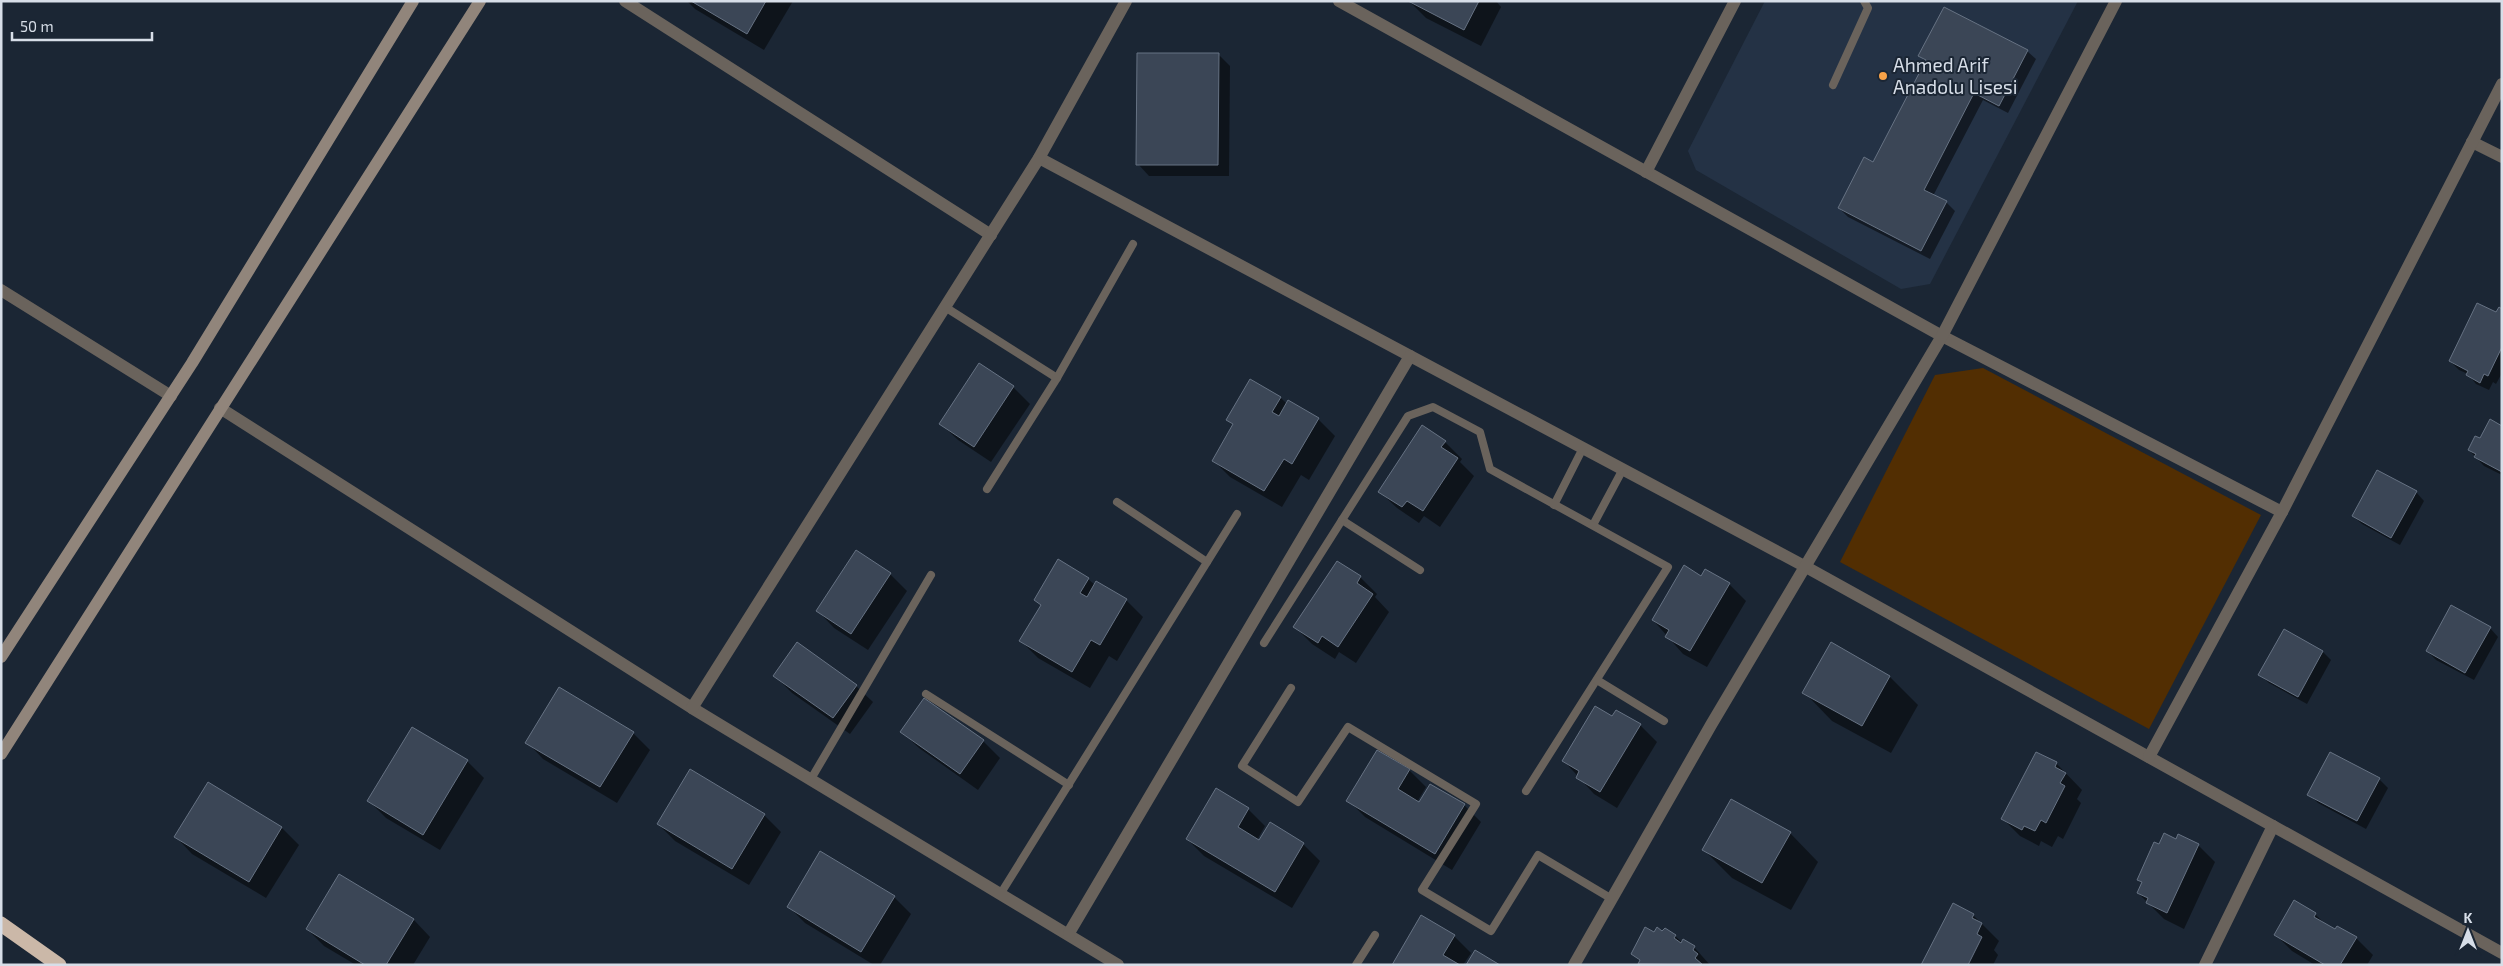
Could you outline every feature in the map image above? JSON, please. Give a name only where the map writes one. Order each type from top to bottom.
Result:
[{"type":"highway","points":[[1,924],[59,965]]},
{"type":"main road","points":[[1,657],[171,396],[413,1]]},
{"type":"main road","points":[[1,754],[480,1]]},
{"type":"street","points":[[625,1],[991,235]]},
{"type":"street","points":[[692,708],[1040,158],[1126,1]]},
{"type":"street","points":[[1339,1],[1942,336],[2282,512]]},
{"type":"street","points":[[1646,172],[1735,1]]},
{"type":"street","points":[[1574,965],[1711,725],[1942,336],[2116,1]]},
{"type":"street","points":[[2149,757],[2282,512],[2502,84]]},
{"type":"street","points":[[2472,142],[2502,157]]},
{"type":"street","points":[[1040,158],[1806,567],[2502,953]]},
{"type":"street","points":[[1,290],[171,396]]},
{"type":"street","points":[[1069,934],[1410,356]]},
{"type":"street","points":[[220,408],[692,708],[1118,965]]},
{"type":"street","points":[[2205,965],[2273,826]]},
{"type":"lane","points":[[1832,85],[1868,8],[1864,1]]},
{"type":"lane","points":[[987,489],[1057,378],[1133,244]]},
{"type":"lane","points":[[945,308],[1057,378]]},
{"type":"lane","points":[[1264,643],[1408,416],[1433,407],[1480,432],[1490,469],[1668,567],[1526,791]]},
{"type":"lane","points":[[1554,505],[1583,448]]},
{"type":"lane","points":[[1593,526],[1623,469]]},
{"type":"lane","points":[[1117,502],[1207,562]]},
{"type":"lane","points":[[1001,893],[1236,514]]},
{"type":"lane","points":[[1342,520],[1420,570]]},
{"type":"lane","points":[[811,779],[931,575]]},
{"type":"lane","points":[[1596,680],[1664,721]]},
{"type":"lane","points":[[1291,688],[1242,766],[1298,802],[1348,727],[1476,804],[1422,890],[1491,931],[1538,856],[1612,898]]},
{"type":"lane","points":[[926,694],[1069,785]]},
{"type":"lane","points":[[1356,965],[1375,935]]},
{"type":"shaded area","name":"Ahmed Arif Anadolu Lisesi","points":[[1765,1],[2078,1],[1930,284],[1901,289],[1696,170],[1688,151]]},
{"type":"shaded area","points":[[1983,368],[2261,515],[2149,729],[1840,562],[1935,375]]},
{"type":"building","points":[[691,1],[766,1],[747,34]]},
{"type":"building","points":[[1408,1],[1479,1],[1464,30]]},
{"type":"building","points":[[1944,7],[2028,50],[1999,106],[1974,93],[1924,190],[1947,201],[1921,251],[1838,208],[1864,157],[1873,162],[1926,60],[1918,56]]},
{"type":"building","points":[[1137,53],[1219,53],[1218,165],[1136,165]]},
{"type":"building","points":[[2477,303],[2496,312],[2499,307],[2502,309],[2502,347],[2488,376],[2484,374],[2480,383],[2466,375],[2468,371],[2449,361]]},
{"type":"building","points":[[979,363],[1014,386],[974,447],[939,424]]},
{"type":"building","points":[[1250,379],[1281,397],[1272,412],[1279,416],[1288,400],[1319,418],[1292,464],[1284,459],[1264,491],[1212,461],[1233,424],[1226,420]]},
{"type":"building","points":[[2490,419],[2502,426],[2502,472],[2474,457],[2476,454],[2468,450],[2475,436],[2480,438]]},
{"type":"building","points":[[1422,425],[1446,441],[1441,447],[1458,458],[1423,511],[1407,501],[1402,507],[1378,492]]},
{"type":"building","points":[[2377,470],[2417,491],[2391,538],[2352,516]]},
{"type":"building","points":[[856,550],[891,573],[851,634],[816,611]]},
{"type":"building","points":[[1058,559],[1089,578],[1080,593],[1087,597],[1096,581],[1127,599],[1100,645],[1091,640],[1072,672],[1019,641],[1041,605],[1034,600]]},
{"type":"building","points":[[1337,561],[1361,576],[1357,583],[1373,594],[1338,647],[1322,636],[1318,643],[1293,627]]},
{"type":"building","points":[[1684,565],[1701,576],[1705,569],[1730,583],[1690,651],[1665,637],[1669,630],[1652,620]]},
{"type":"building","points":[[2451,605],[2491,627],[2465,673],[2426,651]]},
{"type":"building","points":[[2284,629],[2323,651],[2298,697],[2258,675]]},
{"type":"building","points":[[797,642],[857,685],[833,718],[773,676]]},
{"type":"building","points":[[1831,642],[1890,676],[1862,726],[1802,693]]},
{"type":"building","points":[[559,687],[634,732],[600,787],[525,743]]},
{"type":"building","points":[[924,698],[984,740],[960,774],[900,732]]},
{"type":"building","points":[[1595,706],[1612,716],[1616,710],[1641,724],[1600,792],[1576,778],[1579,771],[1562,761]]},
{"type":"building","points":[[412,727],[468,760],[423,835],[367,801]]},
{"type":"building","points":[[1377,750],[1410,769],[1398,789],[1419,802],[1430,784],[1465,804],[1435,854],[1346,801]]},
{"type":"building","points":[[2036,752],[2057,762],[2055,767],[2066,773],[2060,783],[2065,786],[2046,823],[2041,820],[2035,831],[2024,826],[2022,830],[2001,819]]},
{"type":"building","points":[[2330,752],[2380,778],[2357,821],[2307,795]]},
{"type":"building","points":[[690,769],[765,814],[732,869],[657,824]]},
{"type":"building","points":[[208,782],[282,827],[249,882],[174,837]]},
{"type":"building","points":[[1216,788],[1249,808],[1238,827],[1259,840],[1270,822],[1304,843],[1275,892],[1186,839]]},
{"type":"building","points":[[1731,799],[1791,832],[1762,883],[1702,850]]},
{"type":"building","points":[[2164,833],[2176,839],[2178,834],[2199,844],[2167,913],[2146,903],[2148,898],[2137,893],[2142,882],[2137,880],[2154,842],[2159,844]]},
{"type":"building","points":[[820,851],[895,896],[861,952],[787,907]]},
{"type":"building","points":[[339,874],[414,919],[386,965],[365,965],[306,929]]},
{"type":"building","points":[[2294,900],[2316,913],[2314,917],[2335,929],[2337,926],[2357,937],[2340,965],[2325,965],[2274,935]]},
{"type":"building","points":[[1953,903],[1974,914],[1972,918],[1982,923],[1977,934],[1982,937],[1968,965],[1921,965]]},
{"type":"building","points":[[1421,915],[1455,935],[1443,955],[1460,965],[1392,965]]},
{"type":"building","points":[[1645,927],[1654,932],[1657,927],[1662,931],[1665,928],[1676,935],[1674,938],[1681,943],[1683,939],[1695,946],[1693,950],[1698,954],[1695,958],[1703,965],[1638,964],[1640,960],[1631,954]]},
{"type":"building","points":[[1475,950],[1500,965],[1466,965]]},
{"type":"place","name":"Ahmed Arif Anadolu Lisesi","points":[[1883,76]]}]
